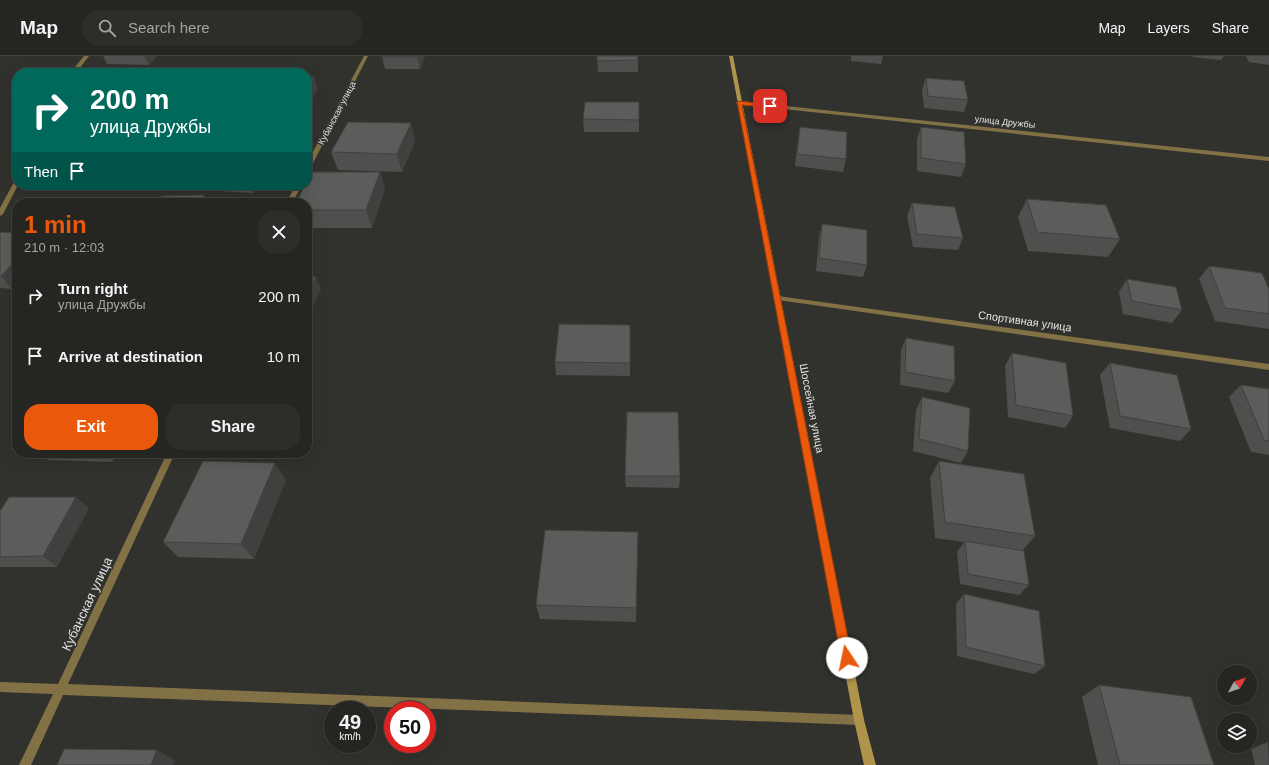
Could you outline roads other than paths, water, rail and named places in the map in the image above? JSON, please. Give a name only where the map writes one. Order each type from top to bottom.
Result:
[{"type":"main road","name":"Шоссейная улица","points":[[731,56],[859,720],[870,765]]},
{"type":"street","points":[[77,68],[87,56]]},
{"type":"street","name":"Кубанская улица","points":[[312,159],[366,56]]},
{"type":"street","name":"улица Дружбы","points":[[739,103],[1269,159]]},
{"type":"street","points":[[0,214],[13,190]]},
{"type":"street","name":"Спортивная улица","points":[[778,298],[1269,367]]},
{"type":"street","name":"Кубанская улица","points":[[25,765],[62,689],[169,458]]},
{"type":"street","points":[[0,687],[859,720]]}]
